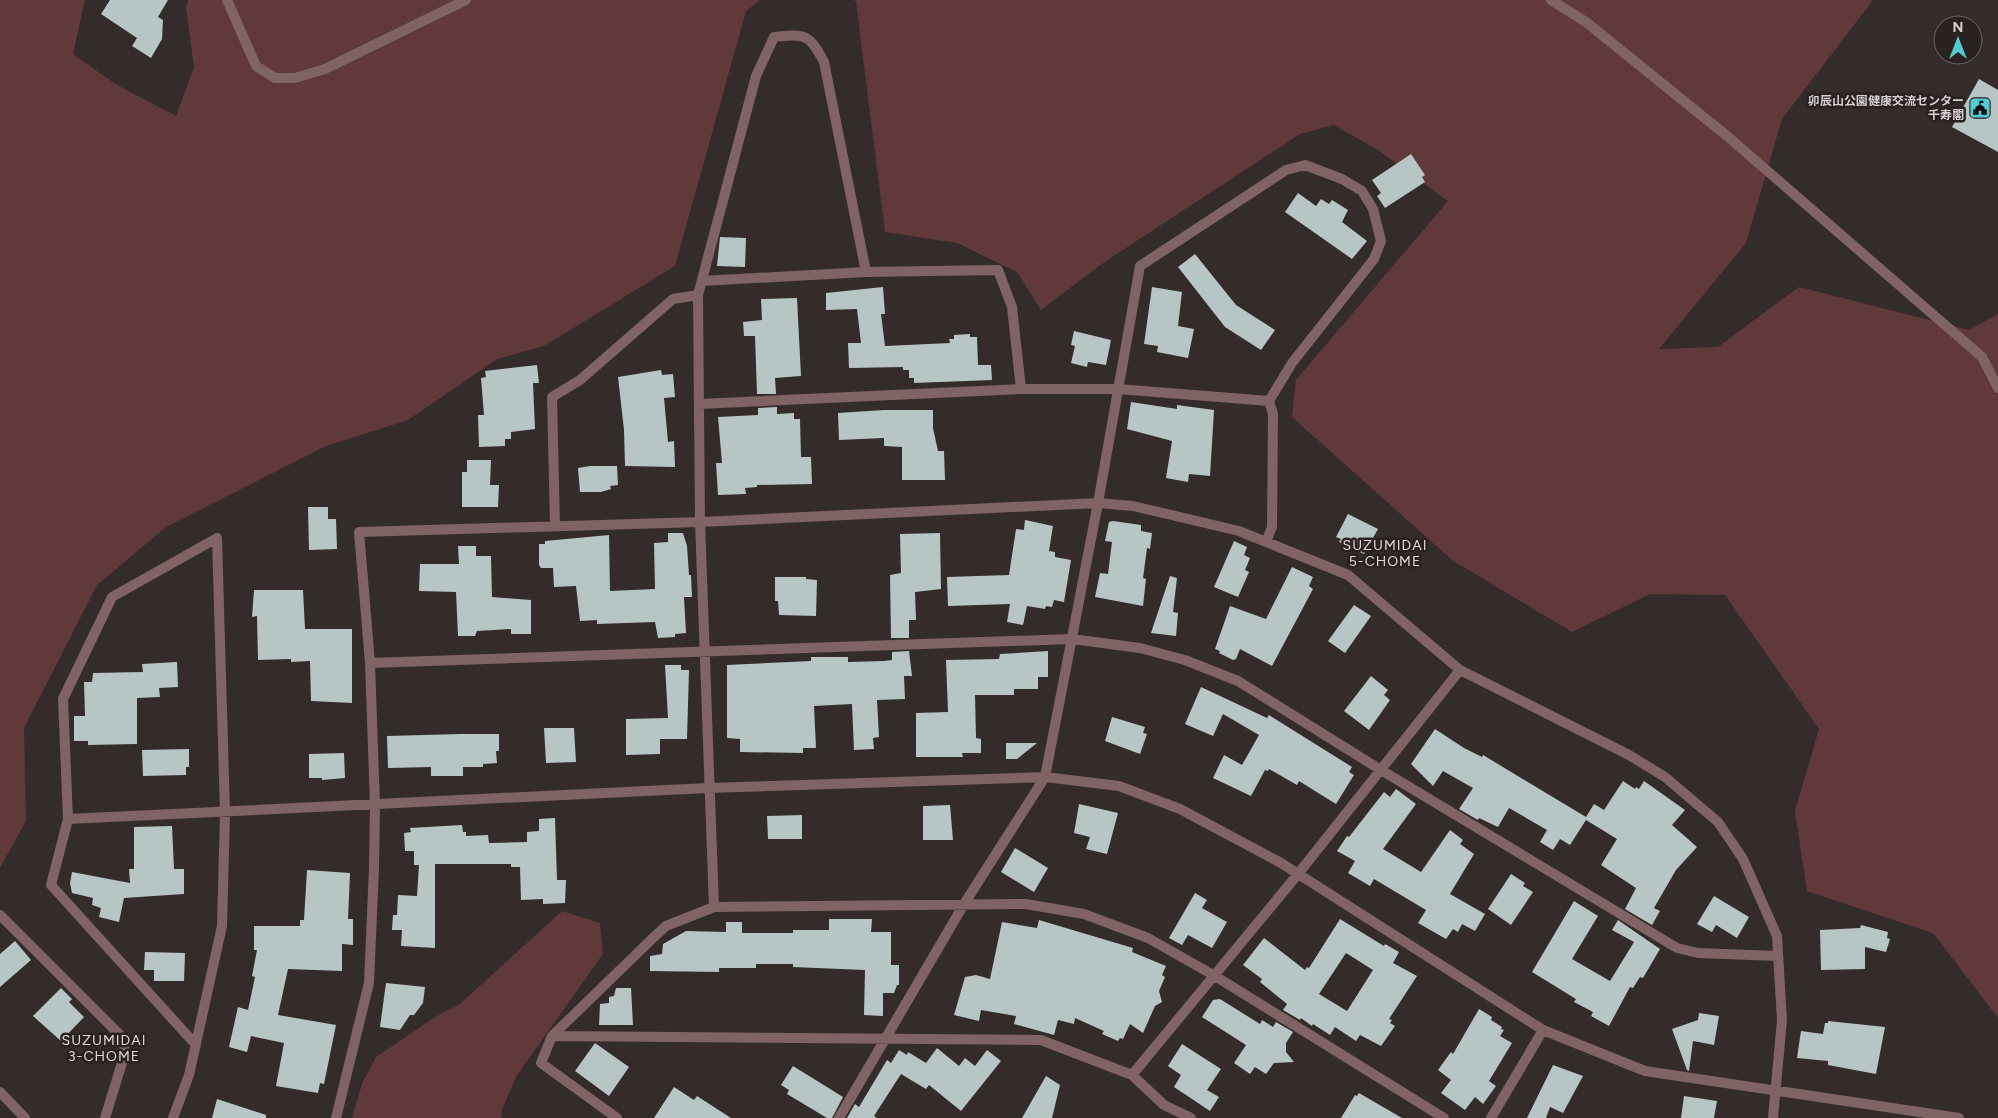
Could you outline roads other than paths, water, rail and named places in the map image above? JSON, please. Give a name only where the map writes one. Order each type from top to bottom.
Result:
[{"type":"street","points":[[228,0],[256,66],[275,78],[295,78],[325,69],[466,0]]},
{"type":"street","points":[[1551,0],[1586,22],[1727,136],[1968,344],[1982,357],[1998,388]]},
{"type":"street","points":[[714,907],[708,788],[700,522],[698,295],[756,76],[774,37],[801,34],[815,44],[824,62],[866,272]]},
{"type":"street","points":[[840,1118],[964,904],[1045,777],[1098,503],[1140,266],[1286,170],[1306,165],[1342,179],[1362,191],[1373,209],[1381,241],[1374,259],[1292,363],[1269,401],[1273,414],[1272,527],[1266,542]]},
{"type":"street","points":[[702,281],[866,272],[998,270],[1012,307],[1021,389]]},
{"type":"street","points":[[555,526],[552,397],[580,380],[673,299],[698,295]]},
{"type":"street","points":[[699,404],[1021,389],[1118,389],[1269,401]]},
{"type":"street","points":[[336,1118],[368,983],[376,805],[370,664],[359,532],[700,522],[1098,503],[1133,506],[1239,530],[1348,576],[1460,670],[1629,755],[1665,777],[1718,822],[1744,859],[1777,936],[1782,1020],[1773,1118]]},
{"type":"street","points":[[173,1118],[189,1074],[196,1045],[222,926],[225,813],[218,628],[217,538],[112,598],[63,700],[68,819],[50,885],[196,1045]]},
{"type":"street","points":[[370,664],[1072,639],[1140,648],[1185,660],[1238,681],[1381,770],[1677,948],[1698,953],[1778,956]]},
{"type":"street","points":[[1132,1076],[1298,874],[1460,670]]},
{"type":"street","points":[[68,819],[225,813],[708,788],[1045,777],[1119,786],[1180,809],[1298,874],[1543,1030],[1645,1071],[1959,1118]]},
{"type":"street","points":[[617,1118],[541,1063],[552,1036],[666,926],[714,907],[1026,904],[1084,914],[1148,938],[1215,976],[1444,1118]]},
{"type":"street","points":[[0,915],[123,1038],[125,1053],[105,1118]]},
{"type":"street","points":[[1491,1118],[1543,1030]]},
{"type":"street","points":[[552,1036],[1041,1040],[1132,1076],[1164,1105],[1191,1118]]},
{"type":"street","points":[[0,1092],[25,1118]]},
{"type":"place","name":"卯辰山公園健康交流センター 千寿閣","points":[[1980,108]]},
{"type":"district","name":"SUZUMIDAI 5-CHOME","points":[[1385,554]]},
{"type":"district","name":"SUZUMIDAI 3-CHOME","points":[[104,1048]]}]
